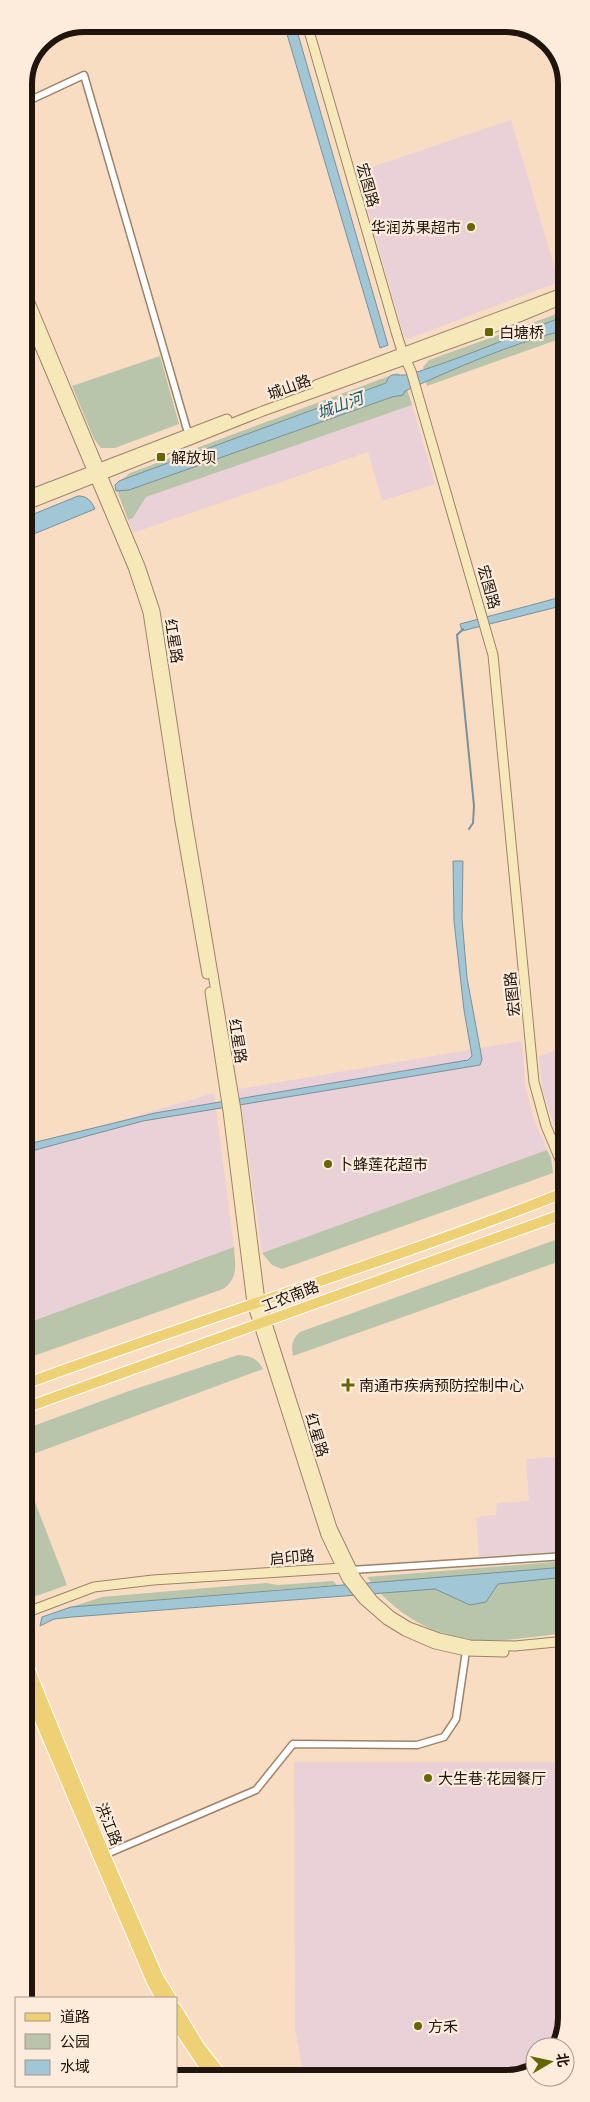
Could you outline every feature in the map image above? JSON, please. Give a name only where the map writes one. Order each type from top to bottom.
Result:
[{"type":"main road","name":"宏图路","points":[[309,33],[404,356],[417,390],[493,655],[534,1082],[546,1126],[558,1155]]},
{"type":"main road","name":"城山路","points":[[32,502],[97,471],[188,433],[558,299]]},
{"type":"main road","name":"红星路","points":[[32,308],[97,471],[148,612],[232,1111],[256,1302],[332,1528],[363,1599],[387,1620],[405,1632],[434,1644],[466,1651],[511,1652],[558,1648]]},
{"type":"main road","name":"红星路","points":[[32,327],[97,471]]},
{"type":"main road","name":"城山路","points":[[32,494],[263,411],[404,356]]},
{"type":"main road","name":"工农南路","points":[[32,1382],[484,1224],[558,1195]]},
{"type":"main road","name":"工农南路","points":[[32,1405],[558,1216]]},
{"type":"main road","name":"红星路","points":[[263,1322],[326,1535],[340,1566]]},
{"type":"main road","name":"启印路","points":[[32,1609],[94,1587],[153,1580],[211,1578],[340,1566],[351,1575]]},
{"type":"main road","name":"红星路","points":[[351,1575],[373,1600],[391,1616],[408,1627],[439,1638],[470,1645],[515,1646],[558,1642]]},
{"type":"main road","name":"洪江路","points":[[32,1676],[101,1856],[152,1982],[160,1997]]},
{"type":"main road","name":"洪江路","points":[[32,1701],[101,1856],[158,1977],[169,1997]]},
{"type":"main road","points":[[178,2011],[217,2069]]},
{"type":"main road","points":[[178,2027],[206,2069]]},
{"type":"street","points":[[32,98],[84,75],[188,433]]},
{"type":"street","name":"启印路","points":[[351,1575],[558,1557]]},
{"type":"street","points":[[101,1856],[256,1790],[293,1744],[417,1745],[444,1737],[456,1719],[466,1651]]},
{"type":"shaded area","name":"华润苏果超市","points":[[511,120],[558,282],[408,339],[404,337],[357,172]]},
{"type":"shaded area","points":[[412,405],[435,484],[382,501],[368,452],[133,533],[128,520],[133,518],[146,497]]},
{"type":"shaded area","points":[[522,1041],[525,1084],[533,1117],[547,1150],[262,1253],[239,1089]]},
{"type":"shaded area","points":[[558,1050],[558,1137],[542,1088],[539,1056]]},
{"type":"shaded area","points":[[214,1093],[234,1247],[32,1321],[32,1147]]},
{"type":"shaded area","points":[[558,1457],[558,1552],[479,1557],[476,1517],[496,1515],[497,1503],[529,1501],[526,1459]]},
{"type":"shaded area","points":[[294,1762],[558,1762],[558,2017],[553,2037],[525,2037],[525,2066],[505,2070],[302,2070],[295,2028]]},
{"type":"green space","points":[[558,314],[558,339],[427,386],[423,367],[429,360]]},
{"type":"green space","points":[[160,356],[179,424],[115,448],[101,448],[94,439],[72,386]]},
{"type":"green space","points":[[397,373],[403,376],[412,405],[146,497],[133,518],[128,520],[115,485],[130,473]]},
{"type":"green space","points":[[547,1150],[551,1158],[553,1173],[282,1269],[272,1265],[262,1253]]},
{"type":"green space","points":[[558,1239],[558,1262],[293,1356],[293,1343],[295,1337],[300,1332]]},
{"type":"green space","points":[[234,1247],[234,1275],[232,1280],[223,1289],[32,1357],[32,1321]]},
{"type":"green space","points":[[238,1355],[253,1358],[263,1369],[32,1454],[32,1426],[129,1391]]},
{"type":"green space","points":[[32,1494],[67,1585],[32,1598]]},
{"type":"green space","points":[[558,1562],[558,1634],[489,1640],[461,1638],[445,1634],[415,1621],[402,1612],[377,1590],[367,1577]]},
{"type":"green space","points":[[333,1581],[337,1585],[71,1607],[102,1597],[266,1583],[278,1585]]},
{"type":"water","points":[[287,32],[297,33],[388,345],[380,348]]},
{"type":"water","name":"城山河","points":[[558,319],[558,332],[484,357],[405,391],[403,395],[392,397],[129,490],[116,491],[115,485],[119,481],[386,383],[391,375],[410,374]]},
{"type":"water","points":[[78,496],[89,500],[95,509],[32,535],[32,515]]},
{"type":"water","points":[[558,598],[558,607],[462,631],[460,624]]},
{"type":"water","points":[[453,861],[463,861],[462,919],[467,978],[482,1059],[480,1065],[143,1121],[32,1151],[32,1143],[155,1113],[468,1060],[472,1056],[464,1010],[454,921]]},
{"type":"water","points":[[558,1568],[558,1578],[498,1584],[486,1602],[470,1605],[435,1589],[72,1617],[54,1619],[40,1626],[42,1617],[71,1607]]},
{"type":"waterway","points":[[463,629],[457,635],[474,806],[473,823],[469,829]]},
{"type":"place","name":"华润苏果超市","points":[[471,227]]},
{"type":"place","name":"白塘桥","points":[[489,332]]},
{"type":"place","name":"解放坝","points":[[161,457]]},
{"type":"place","name":"卜蜂莲花超市","points":[[328,1164]]},
{"type":"place","name":"南通市疾病预防控制中心","points":[[348,1385]]},
{"type":"place","name":"大生巷·花园餐厅","points":[[428,1778]]},
{"type":"place","name":"方禾","points":[[418,2026]]}]
